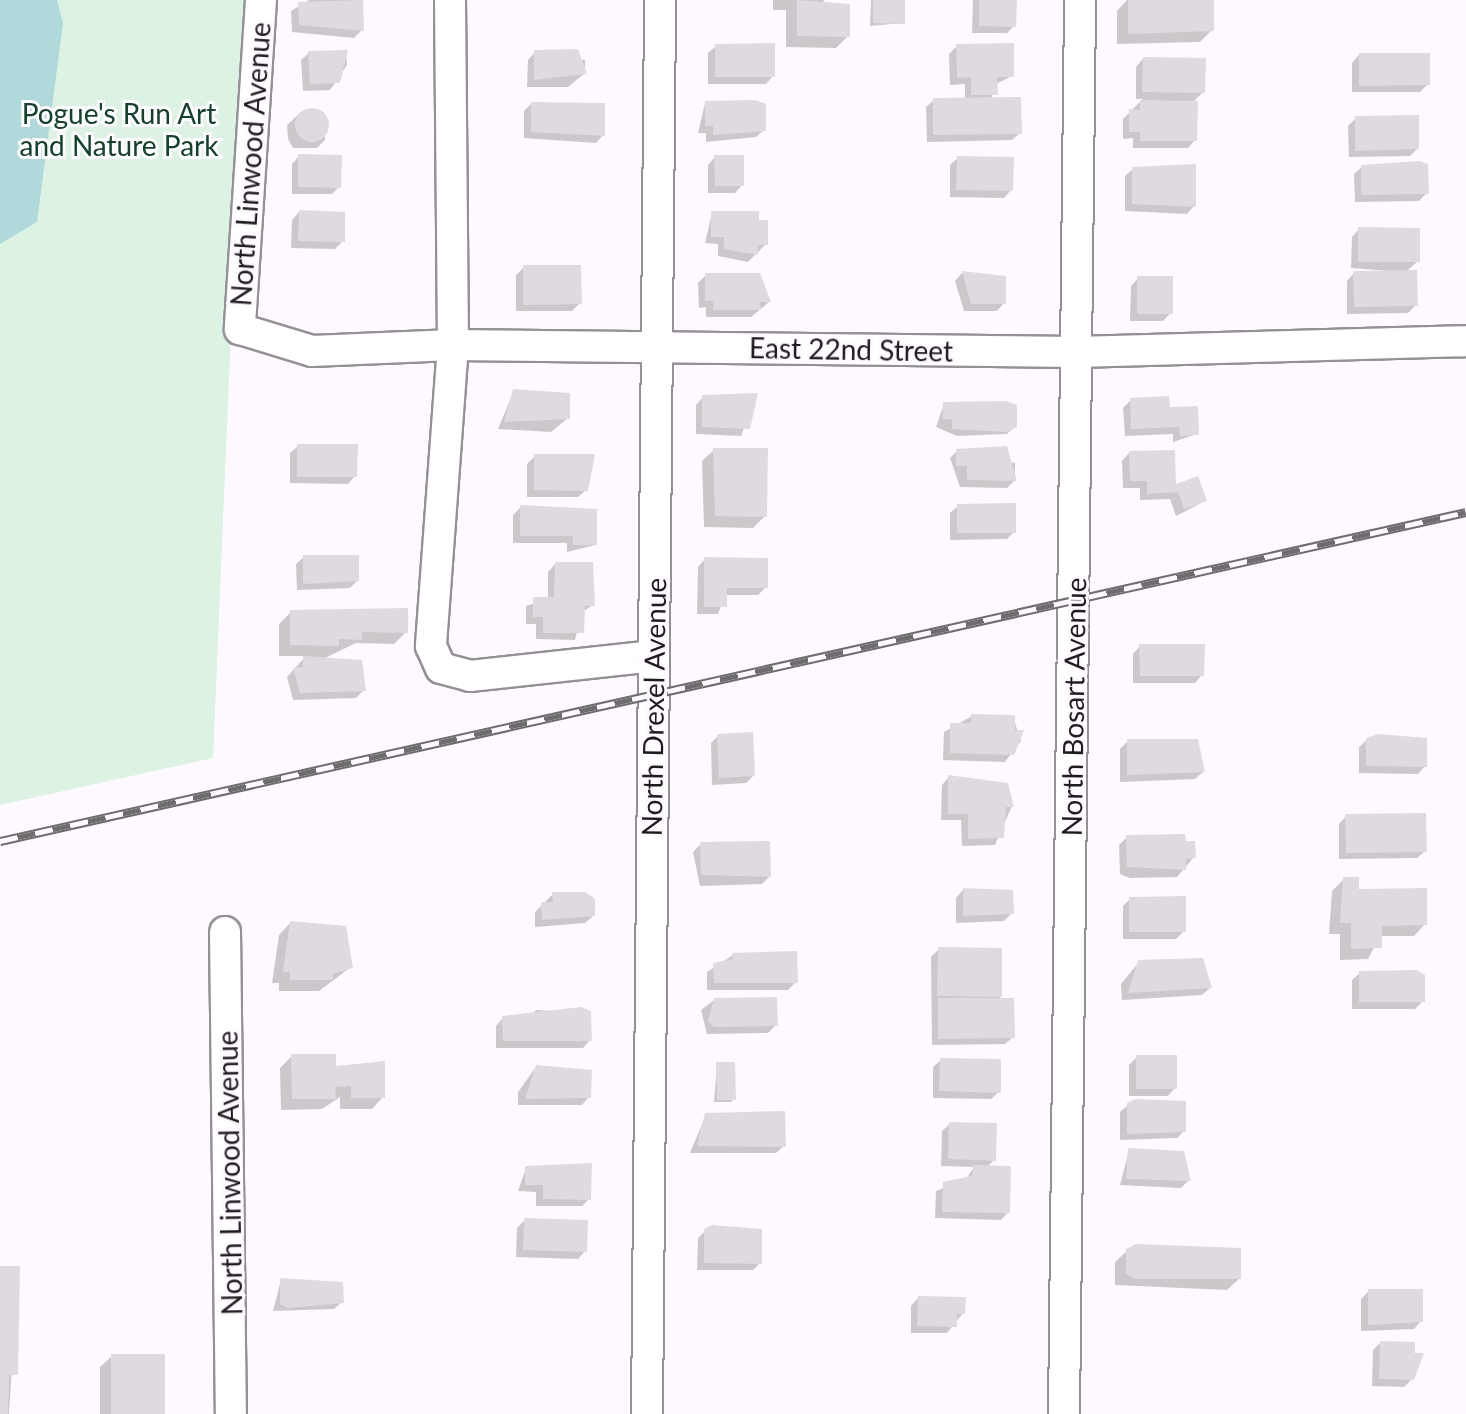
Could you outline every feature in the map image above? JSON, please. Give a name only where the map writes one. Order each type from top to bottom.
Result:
[{"type":"street","name":"North Linwood Avenue","points":[[240,329],[261,0]]},
{"type":"street","points":[[450,0],[453,345],[431,646],[441,668],[470,676],[654,656]]},
{"type":"street","name":"North Drexel Avenue","points":[[647,1414],[660,0]]},
{"type":"street","name":"North Bosart Avenue","points":[[1064,1414],[1080,0]]},
{"type":"street","name":"East 22nd Street","points":[[240,329],[312,351],[453,345],[1077,352],[1466,341]]},
{"type":"street","name":"North Linwood Avenue","points":[[225,932],[231,1414]]},
{"type":"green space","name":"Pogue's Run Art and Nature Park","points":[[0,0],[245,0],[213,758],[0,805]]},
{"type":"water","points":[[0,0],[57,0],[63,23],[37,222],[0,244]]},
{"type":"building","points":[[363,0],[364,31],[299,25],[298,2]]},
{"type":"building","points":[[797,0],[850,4],[850,37],[797,36]]},
{"type":"building","points":[[873,0],[905,0],[905,24],[873,23]]},
{"type":"building","points":[[979,0],[1017,0],[1016,27],[979,26]]},
{"type":"building","points":[[1128,0],[1214,0],[1214,31],[1128,34]]},
{"type":"building","points":[[775,43],[775,77],[715,77],[715,44]]},
{"type":"building","points":[[1014,43],[1014,77],[997,77],[998,95],[971,95],[971,77],[957,78],[956,44]]},
{"type":"building","points":[[578,49],[587,74],[534,80],[534,50]]},
{"type":"building","points":[[348,50],[340,83],[310,84],[308,51]]},
{"type":"building","points":[[1359,53],[1430,53],[1430,85],[1359,86]]},
{"type":"building","points":[[1143,57],[1206,58],[1205,93],[1142,92]]},
{"type":"building","points":[[1021,97],[1022,134],[933,135],[933,98]]},
{"type":"building","points":[[755,100],[766,104],[766,131],[713,135],[713,126],[705,126],[705,101]]},
{"type":"building","points":[[1140,100],[1198,101],[1197,141],[1140,141],[1140,132],[1129,132],[1129,109],[1140,110]]},
{"type":"building","points":[[531,102],[605,103],[605,136],[531,132]]},
{"type":"building","points":[[312,108],[324,113],[329,125],[324,137],[312,142],[300,137],[295,125],[300,113]]},
{"type":"building","points":[[1419,115],[1419,149],[1355,151],[1355,116]]},
{"type":"building","points":[[298,154],[342,155],[341,188],[298,187]]},
{"type":"building","points":[[714,155],[744,155],[744,186],[715,186]]},
{"type":"building","points":[[957,156],[1014,157],[1013,191],[956,190]]},
{"type":"building","points":[[1419,161],[1428,164],[1429,194],[1361,195],[1361,165]]},
{"type":"building","points":[[1196,164],[1196,207],[1132,204],[1132,167]]},
{"type":"building","points":[[299,210],[345,212],[345,242],[298,241]]},
{"type":"building","points":[[711,211],[759,211],[759,220],[768,220],[768,245],[758,245],[758,255],[724,249],[724,237],[711,237]]},
{"type":"building","points":[[1358,227],[1420,228],[1420,262],[1358,262]]},
{"type":"building","points":[[523,265],[581,265],[582,304],[523,305]]},
{"type":"building","points":[[1417,270],[1418,306],[1354,307],[1353,271]]},
{"type":"building","points":[[962,271],[1006,276],[1006,304],[971,304]]},
{"type":"building","points":[[705,273],[760,273],[771,302],[760,302],[761,310],[713,310],[713,301],[705,301]]},
{"type":"building","points":[[1137,276],[1173,276],[1173,314],[1137,314]]},
{"type":"building","points":[[513,389],[570,393],[570,419],[504,422]]},
{"type":"building","points":[[758,393],[750,429],[702,427],[702,395]]},
{"type":"building","points":[[1169,396],[1170,407],[1198,406],[1199,435],[1180,436],[1179,427],[1131,429],[1130,398]]},
{"type":"building","points":[[1006,401],[1017,405],[1017,427],[1006,432],[952,429],[952,419],[943,420],[943,402]]},
{"type":"building","points":[[297,444],[358,444],[357,477],[297,477]]},
{"type":"building","points":[[1007,446],[1017,481],[967,480],[967,466],[956,466],[956,449]]},
{"type":"building","points":[[713,448],[768,448],[767,517],[715,516]]},
{"type":"building","points":[[1175,450],[1176,484],[1198,476],[1207,501],[1184,509],[1178,492],[1147,494],[1147,481],[1130,481],[1129,451]]},
{"type":"building","points":[[534,454],[595,454],[588,491],[534,490]]},
{"type":"building","points":[[1016,503],[1016,533],[957,533],[957,504]]},
{"type":"building","points":[[520,505],[597,509],[597,545],[573,545],[573,536],[520,536]]},
{"type":"building","points":[[303,555],[359,555],[359,581],[303,584]]},
{"type":"building","points":[[704,557],[768,558],[768,588],[727,588],[727,607],[704,607]]},
{"type":"building","points":[[555,562],[593,562],[595,606],[585,606],[584,633],[543,633],[543,617],[533,617],[533,597],[554,597]]},
{"type":"building","points":[[408,608],[408,633],[362,632],[362,640],[339,639],[339,646],[290,645],[290,610]]},
{"type":"building","points":[[1139,644],[1205,644],[1204,676],[1140,676]]},
{"type":"building","points":[[303,656],[362,660],[366,691],[300,693],[293,668],[303,667]]},
{"type":"building","points":[[971,714],[1015,715],[1015,730],[1024,730],[1014,755],[950,753],[950,723],[971,723]]},
{"type":"building","points":[[753,732],[755,776],[719,778],[717,734]]},
{"type":"building","points":[[1378,734],[1427,738],[1427,767],[1366,766],[1366,738]]},
{"type":"building","points":[[1127,739],[1198,739],[1205,772],[1127,775]]},
{"type":"building","points":[[948,775],[1008,783],[1014,807],[1006,807],[1004,838],[968,839],[968,814],[948,814]]},
{"type":"building","points":[[1426,813],[1427,852],[1346,853],[1345,814]]},
{"type":"building","points":[[1185,834],[1186,841],[1195,841],[1196,858],[1186,859],[1186,870],[1127,867],[1126,835]]},
{"type":"building","points":[[770,841],[771,877],[701,875],[700,842]]},
{"type":"building","points":[[1343,877],[1359,877],[1359,889],[1427,888],[1427,925],[1382,926],[1382,948],[1351,949],[1351,923],[1340,923]]},
{"type":"building","points":[[963,888],[1013,890],[1014,914],[963,916]]},
{"type":"building","points":[[552,892],[585,892],[595,899],[595,916],[542,920],[541,902],[553,902]]},
{"type":"building","points":[[1186,896],[1186,932],[1129,932],[1129,897]]},
{"type":"building","points":[[290,921],[346,926],[353,968],[333,974],[333,980],[290,980],[290,972],[283,972]]},
{"type":"building","points":[[938,947],[1002,948],[1002,997],[937,996]]},
{"type":"building","points":[[797,951],[798,983],[714,983],[713,963],[733,959],[732,953]]},
{"type":"building","points":[[1203,958],[1212,988],[1128,993],[1138,960]]},
{"type":"building","points":[[1416,970],[1425,975],[1425,1002],[1359,1002],[1359,971]]},
{"type":"building","points":[[777,997],[778,1026],[714,1027],[708,1021],[714,998]]},
{"type":"building","points":[[938,998],[1014,998],[1015,1038],[938,1039]]},
{"type":"building","points":[[581,1007],[591,1011],[592,1041],[503,1041],[502,1016]]},
{"type":"building","points":[[291,1054],[336,1054],[336,1066],[385,1061],[385,1098],[351,1098],[351,1086],[335,1087],[336,1099],[292,1099]]},
{"type":"building","points":[[1136,1055],[1177,1055],[1177,1089],[1136,1089]]},
{"type":"building","points":[[940,1058],[1001,1059],[1001,1093],[939,1091]]},
{"type":"building","points":[[716,1062],[735,1062],[736,1100],[717,1100]]},
{"type":"building","points":[[536,1065],[592,1070],[591,1098],[525,1099]]},
{"type":"building","points":[[1136,1099],[1186,1101],[1186,1132],[1127,1134],[1127,1103]]},
{"type":"building","points":[[785,1111],[786,1147],[697,1146],[705,1113]]},
{"type":"building","points":[[949,1122],[997,1123],[996,1161],[948,1159]]},
{"type":"building","points":[[1128,1148],[1184,1151],[1191,1181],[1126,1179]]},
{"type":"building","points":[[592,1163],[591,1200],[543,1199],[543,1185],[525,1185],[525,1166]]},
{"type":"building","points":[[973,1165],[1011,1166],[1010,1213],[942,1212],[943,1182],[972,1176]]},
{"type":"building","points":[[524,1218],[588,1220],[587,1252],[523,1250]]},
{"type":"building","points":[[712,1225],[762,1229],[762,1264],[704,1263],[704,1229]]},
{"type":"building","points":[[1136,1244],[1241,1248],[1241,1279],[1136,1279],[1126,1274],[1126,1249]]},
{"type":"building","points":[[0,1266],[20,1266],[18,1375],[9,1375],[8,1414],[0,1414]]},
{"type":"building","points":[[280,1278],[343,1282],[344,1303],[288,1308],[280,1304]]},
{"type":"building","points":[[1368,1289],[1423,1289],[1423,1322],[1368,1325]]},
{"type":"building","points":[[918,1296],[966,1297],[965,1314],[957,1314],[957,1327],[917,1326]]},
{"type":"building","points":[[1380,1341],[1415,1342],[1415,1353],[1424,1353],[1414,1380],[1379,1379]]},
{"type":"building","points":[[111,1354],[165,1354],[165,1414],[111,1414]]},
{"type":"railway","points":[[0,841],[1466,512]]}]
